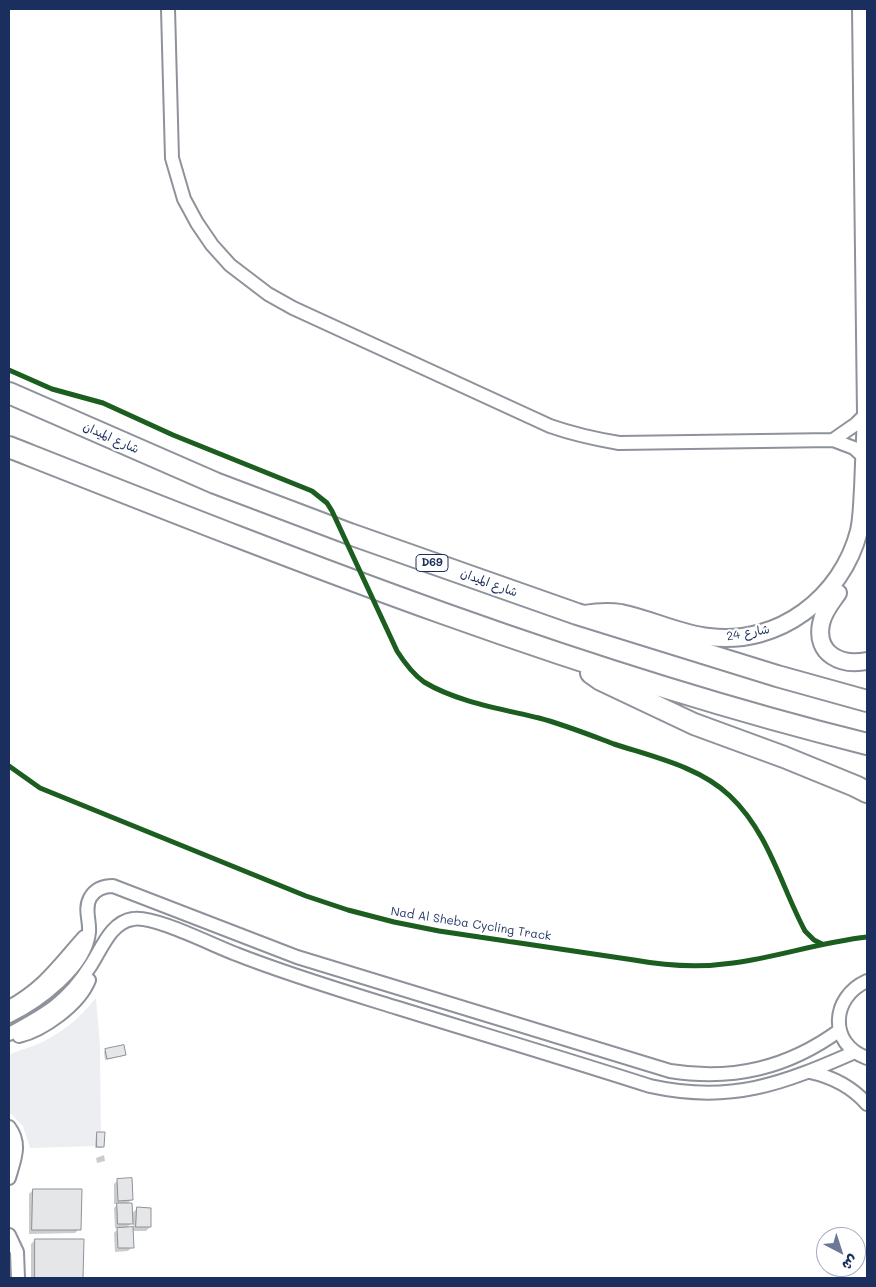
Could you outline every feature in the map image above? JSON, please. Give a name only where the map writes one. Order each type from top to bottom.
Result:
[{"type":"main road","name":"شارع الميدان","points":[[9,393],[215,483],[282,509],[577,614],[776,676],[867,701]]},
{"type":"main road","points":[[9,447],[350,580],[579,660],[800,727],[867,744]]},
{"type":"main road","points":[[579,660],[601,680],[694,724],[784,757],[867,792]]},
{"type":"street","points":[[168,9],[172,158],[184,199],[212,245],[230,265],[268,294],[302,312],[550,426],[572,434],[596,440],[627,443],[833,440],[854,448],[865,458]]},
{"type":"street","name":"شارع 24","points":[[577,614],[601,612],[622,614],[695,635],[728,638],[744,637],[776,628],[802,615],[824,596],[844,568],[853,550],[860,529],[866,414],[862,9]]},
{"type":"street","points":[[833,440],[856,424],[866,414]]},
{"type":"street","points":[[844,568],[844,585],[823,616],[820,626],[821,638],[826,649],[833,657],[845,662],[867,661]]},
{"type":"street","points":[[9,1016],[34,1002],[70,969],[84,949],[89,932],[87,910],[89,900],[98,889],[113,886],[260,944],[306,960],[654,1067],[686,1074],[735,1074],[763,1068],[798,1056],[827,1040],[840,1030]]},
{"type":"street","points":[[9,1036],[27,1034],[79,996],[87,984],[93,962],[111,932],[129,920],[144,919],[158,922],[270,967],[324,986],[664,1089],[690,1093],[731,1093],[770,1086],[810,1072],[855,1052]]},
{"type":"street","points":[[9,1007],[29,994],[52,975],[89,932]]},
{"type":"street","points":[[867,981],[852,990],[842,1004],[839,1022],[840,1030],[848,1046],[867,1058]]},
{"type":"street","points":[[34,1002],[46,1019]]},
{"type":"street","points":[[810,1072],[824,1075],[843,1084],[861,1097],[867,1104]]},
{"type":"street","points":[[9,1127],[15,1139],[17,1149],[9,1178]]},
{"type":"street","points":[[9,1235],[17,1252],[18,1278]]},
{"type":"shaded area","points":[[96,998],[100,1046],[101,1146],[30,1148],[23,1126],[9,1112],[9,1055],[38,1044],[63,1030],[84,1012]]},
{"type":"building","points":[[63,984],[68,990],[50,1004],[46,998]]},
{"type":"building","points":[[124,1045],[126,1055],[107,1059],[105,1049]]},
{"type":"building","points":[[97,1132],[105,1132],[104,1147],[97,1147]]},
{"type":"building","points":[[132,1178],[133,1200],[118,1201],[117,1179]]},
{"type":"building","points":[[33,1189],[82,1189],[81,1230],[32,1230]]},
{"type":"building","points":[[117,1203],[132,1203],[133,1224],[118,1224]]},
{"type":"building","points":[[137,1207],[151,1208],[151,1227],[136,1227]]},
{"type":"building","points":[[133,1227],[134,1248],[118,1248],[117,1228]]},
{"type":"building","points":[[35,1239],[84,1239],[83,1278],[35,1278]]},
{"type":"cycle path","points":[[9,370],[52,389],[103,403],[173,435],[312,491],[327,503],[332,511],[397,651],[409,668],[420,679],[437,689],[465,700],[549,721],[676,764],[705,777],[730,796],[755,826],[765,843],[805,931],[814,940],[822,944]]},
{"type":"cycle path","name":"Nad Al Sheba Cycling Track","points":[[9,766],[40,788],[306,896],[348,910],[439,931],[646,962],[695,966],[720,965],[750,960],[833,942],[867,937]]}]
